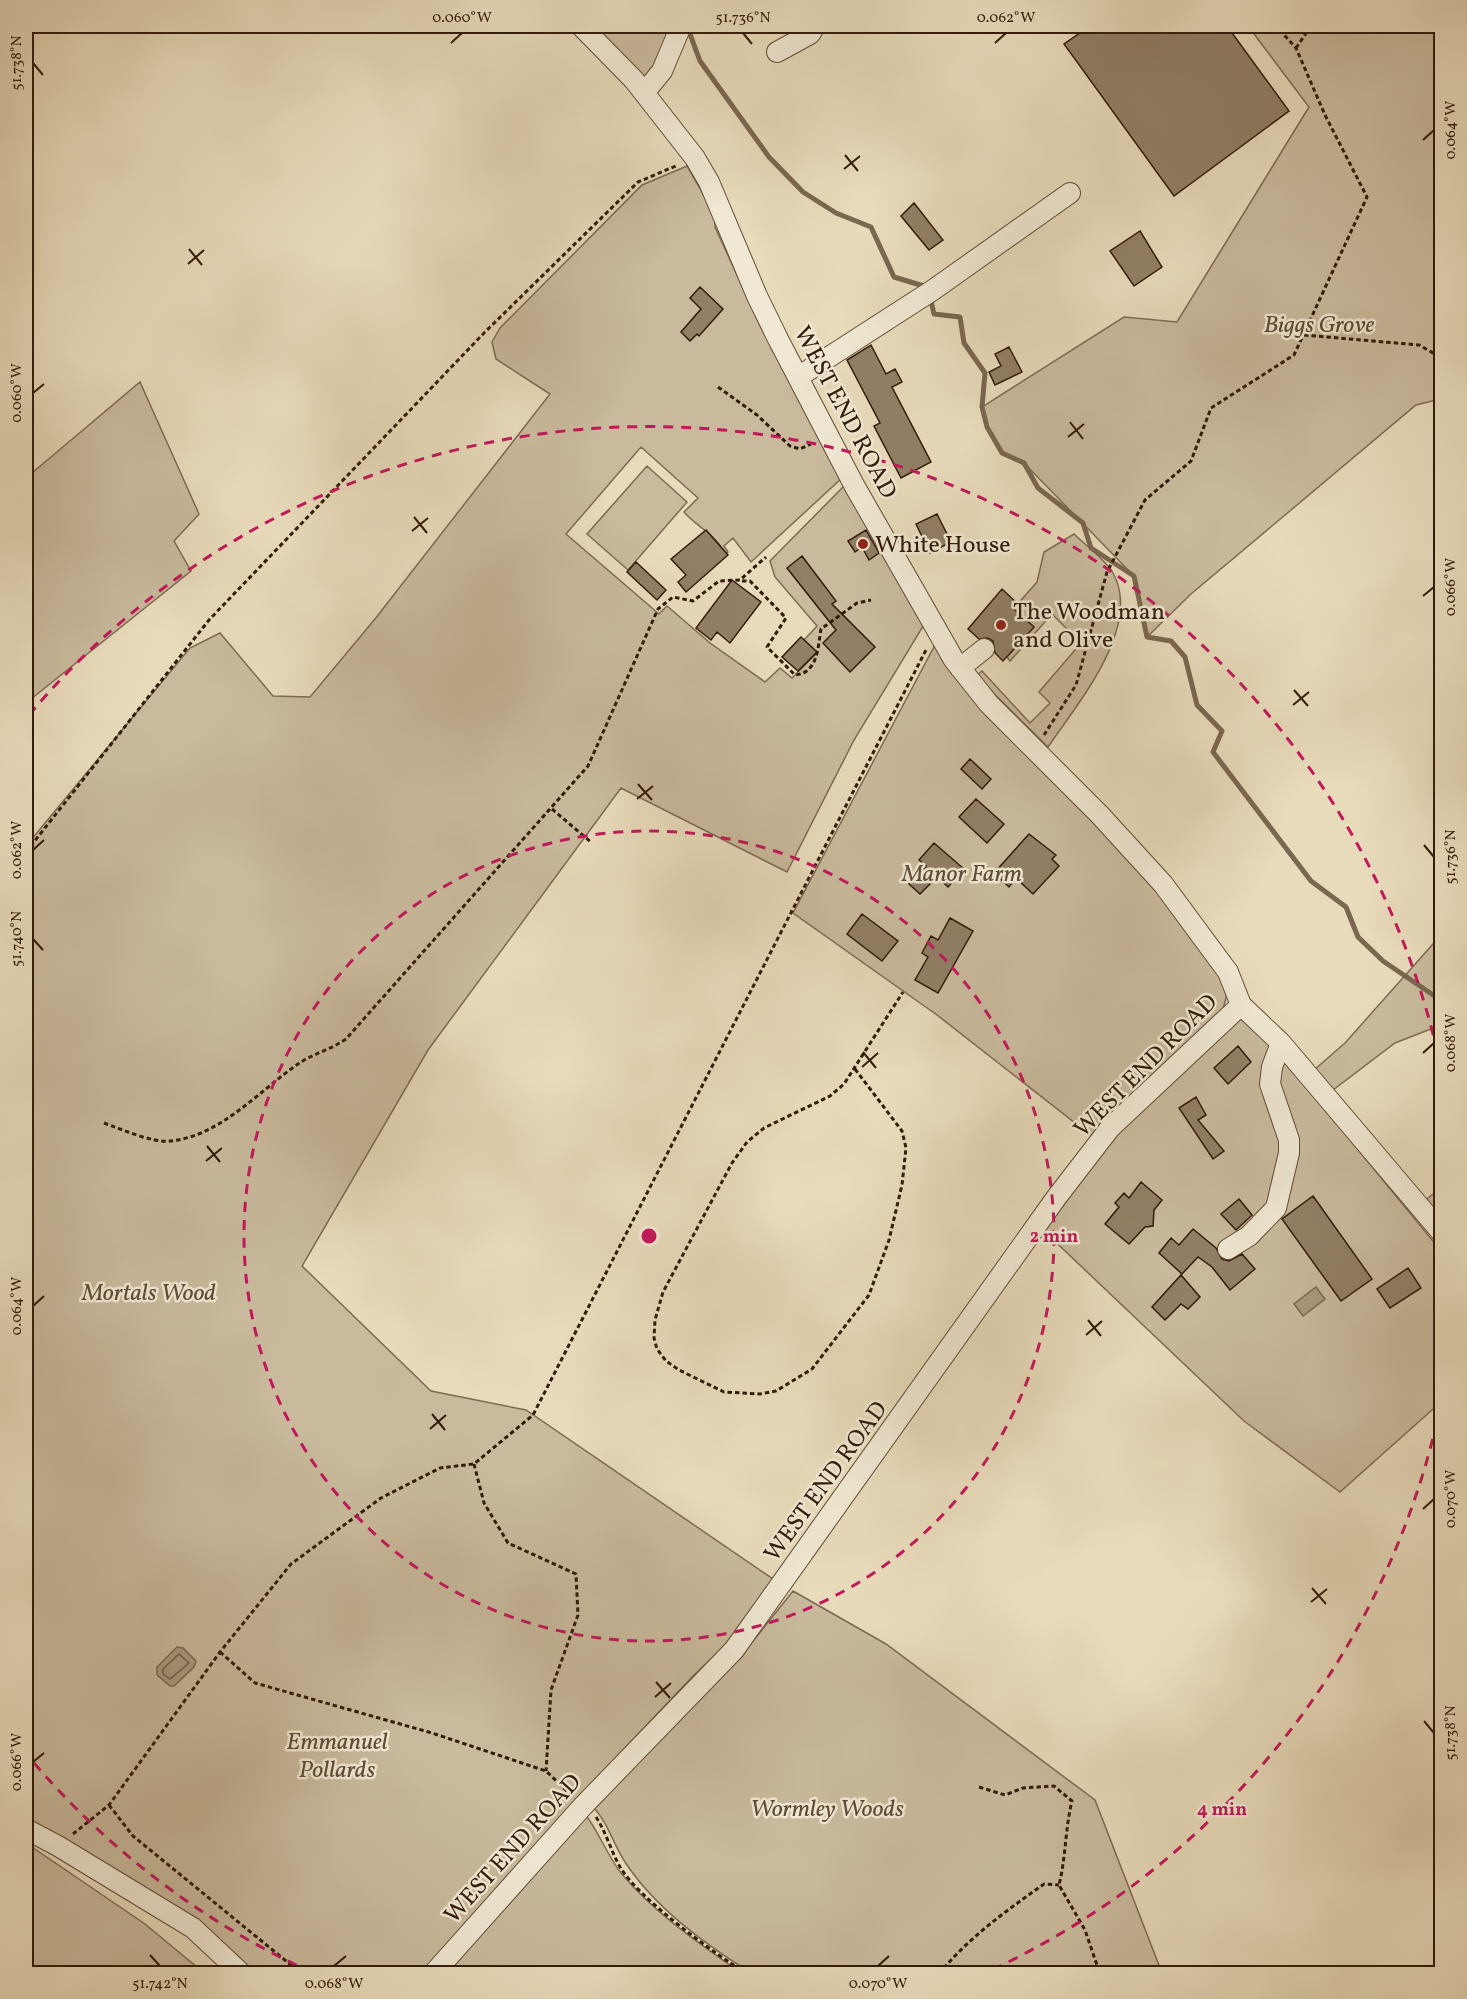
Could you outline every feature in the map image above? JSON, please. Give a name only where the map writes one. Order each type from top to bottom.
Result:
[{"type":"street","name":"WEST END ROAD","points":[[581,26],[644,93],[695,158],[708,182],[757,297],[825,429],[936,631],[960,668],[989,704],[1034,752],[1100,815],[1163,884],[1228,972],[1241,1005],[1281,1043],[1442,1233]]},
{"type":"street","points":[[644,93],[662,71],[681,26]]},
{"type":"street","points":[[777,52],[810,34],[815,26]]},
{"type":"street","points":[[798,377],[928,294],[1070,193]]},
{"type":"street","points":[[960,668],[984,648]]},
{"type":"street","name":"WEST END ROAD","points":[[433,1974],[583,1806],[734,1650],[1056,1198],[1110,1128],[1241,1005]]},
{"type":"street","points":[[1228,1249],[1249,1236],[1276,1209],[1289,1153],[1287,1132],[1270,1084],[1272,1067],[1281,1043]]},
{"type":"street","points":[[26,1829],[193,1928],[242,1974]]},
{"type":"path","points":[[1034,752],[1076,685],[1112,563],[1145,500],[1191,460],[1211,408],[1294,355],[1367,197],[1325,115],[1296,48],[1275,26]]},
{"type":"path","points":[[1296,48],[1311,26]]},
{"type":"path","points":[[26,852],[209,620],[469,349],[638,182],[695,158]]},
{"type":"path","points":[[1304,335],[1419,345],[1442,358]]},
{"type":"path","points":[[718,387],[757,415],[784,442],[795,448],[810,445],[825,429]]},
{"type":"path","points":[[740,580],[766,557]]},
{"type":"path","points":[[104,1123],[167,1142],[194,1137],[230,1117],[303,1061],[338,1044],[552,809],[588,766],[638,649],[658,609],[673,597],[693,600],[719,581],[750,581],[786,618],[767,647],[795,675],[800,675],[808,668],[820,651],[821,628],[857,603],[871,600]]},
{"type":"path","points":[[58,1846],[109,1805],[220,1652],[291,1564],[381,1498],[440,1468],[474,1464],[533,1415],[936,631]]},
{"type":"path","points":[[552,809],[592,843]]},
{"type":"path","points":[[855,1070],[902,1131],[906,1148],[902,1185],[889,1240],[869,1295],[812,1369],[776,1391],[760,1394],[724,1392],[679,1370],[666,1361],[657,1349],[654,1338],[655,1320],[663,1292],[732,1163],[747,1142],[764,1128],[830,1096],[855,1070],[903,992]]},
{"type":"path","points":[[474,1464],[484,1503],[508,1543],[576,1574],[578,1615],[552,1690],[546,1771]]},
{"type":"path","points":[[220,1652],[255,1683],[432,1732],[546,1771],[597,1818],[621,1869],[654,1902],[721,1957],[747,1974]]},
{"type":"path","points":[[979,1787],[1005,1795],[1023,1788],[1054,1786],[1072,1801],[1065,1829],[1065,1860],[1059,1885],[1085,1930],[1100,1974]]},
{"type":"path","points":[[109,1805],[133,1836],[302,1974]]},
{"type":"path","points":[[939,1974],[982,1929],[1044,1884],[1059,1885]]},
{"type":"green space","points":[[581,26],[681,26],[662,71],[634,80]]},
{"type":"green space","name":"Biggs Grove","points":[[1248,26],[1441,26],[1441,404],[1436,400],[1416,405],[1191,594],[1147,637],[1134,576],[1024,463],[1002,453],[987,427],[982,407],[1124,317],[1177,322],[1309,107]]},
{"type":"green space","points":[[687,166],[715,215],[715,227],[760,325],[843,477],[751,562],[733,538],[724,546],[728,552],[719,558],[724,551],[719,544],[684,512],[698,498],[641,447],[566,534],[659,614],[667,606],[710,643],[765,682],[780,668],[792,678],[817,653],[804,640],[817,626],[775,577],[770,561],[847,483],[925,623],[854,740],[787,872],[621,788],[428,1050],[302,1266],[431,1391],[526,1410],[773,1579],[728,1643],[694,1675],[573,1803],[423,1973],[254,1973],[193,1928],[26,1824],[26,846],[190,648],[220,633],[273,696],[310,697],[375,619],[550,394],[496,359],[492,342],[500,328],[642,185]]},
{"type":"green space","points":[[140,382],[199,514],[174,541],[191,571],[26,703],[26,478]]},
{"type":"green space","points":[[647,466],[687,502],[628,570],[587,534]]},
{"type":"green space","points":[[1074,534],[1101,558],[1113,573],[1120,594],[1120,617],[1103,664],[1048,747],[976,676],[982,671],[1030,723],[1050,703],[1039,692],[1081,643],[1052,614],[1010,661],[1007,657],[1034,627],[1024,617],[1018,623],[1009,614],[1037,582],[1044,552]]},
{"type":"green space","name":"Manor Farm","points":[[936,643],[1154,883],[1225,978],[1227,994],[1223,1009],[1093,1137],[937,1015],[793,913]]},
{"type":"green space","points":[[1441,935],[1441,1025],[1395,1043],[1333,1090],[1314,1070],[1345,1043]]},
{"type":"green space","points":[[1243,1016],[1311,1092],[1441,1251],[1441,1402],[1340,1492],[1244,1421],[1044,1231],[1113,1138]]},
{"type":"green space","points":[[1441,1188],[1441,1221],[1424,1201]]},
{"type":"green space","name":"Wormley Woods","points":[[793,1591],[886,1644],[1095,1800],[1162,1973],[751,1973],[682,1924],[651,1895],[625,1862],[603,1819],[593,1807],[742,1655]]},
{"type":"green space","points":[[585,1814],[616,1866],[634,1888],[678,1927],[741,1973],[447,1974]]},
{"type":"green space","points":[[26,1843],[145,1924],[204,1973],[26,1973]]},
{"type":"water","points":[[1316,1287],[1325,1299],[1303,1316],[1294,1304]]},
{"type":"water","points":[[177,1647],[183,1648],[196,1661],[194,1667],[174,1686],[170,1686],[157,1675],[157,1667]]},
{"type":"building","points":[[1090,26],[1227,26],[1289,111],[1174,196],[1064,44]]},
{"type":"building","points":[[914,203],[943,240],[929,250],[901,216]]},
{"type":"building","points":[[1140,231],[1162,267],[1134,286],[1110,251]]},
{"type":"building","points":[[700,287],[723,309],[699,336],[697,334],[690,341],[681,332],[701,309],[690,298]]},
{"type":"building","points":[[871,345],[886,374],[895,369],[902,382],[892,387],[931,462],[901,478],[874,426],[880,423],[847,360]]},
{"type":"building","points":[[1009,347],[1022,372],[995,385],[989,372],[1001,366],[995,354]]},
{"type":"building","points":[[937,514],[951,542],[930,553],[916,524]]},
{"type":"building","points":[[706,530],[728,555],[686,592],[678,582],[686,575],[671,559]]},
{"type":"building","name":"White House","points":[[866,530],[879,553],[869,560],[862,547],[855,552],[848,541]]},
{"type":"building","points":[[802,556],[836,601],[832,604],[875,647],[850,672],[823,643],[836,630],[787,568]]},
{"type":"building","points":[[636,562],[666,590],[657,600],[627,572]]},
{"type":"building","points":[[732,580],[761,602],[730,643],[717,632],[711,640],[696,628]]},
{"type":"building","name":"The Woodman and Olive","points":[[1002,589],[1018,604],[1014,609],[1034,627],[1003,661],[995,653],[993,641],[988,638],[979,639],[968,629]]},
{"type":"building","points":[[801,637],[817,652],[798,671],[782,657]]},
{"type":"building","points":[[970,759],[991,779],[982,789],[961,769]]},
{"type":"building","points":[[976,799],[1004,824],[987,843],[959,817]]},
{"type":"building","points":[[1029,834],[1056,855],[1052,859],[1059,866],[1033,894],[1016,878],[1009,887],[994,873]]},
{"type":"building","points":[[934,843],[964,869],[948,887],[937,877],[920,894],[909,884],[926,866],[919,860]]},
{"type":"building","points":[[862,914],[898,941],[882,961],[847,934]]},
{"type":"building","points":[[950,918],[973,931],[938,993],[915,980],[928,957],[922,953],[931,936],[938,940]]},
{"type":"building","points":[[1238,1046],[1251,1062],[1228,1084],[1214,1068]]},
{"type":"building","points":[[1196,1097],[1206,1115],[1198,1120],[1224,1151],[1213,1159],[1179,1108]]},
{"type":"building","points":[[1141,1182],[1162,1200],[1154,1210],[1153,1226],[1145,1227],[1129,1244],[1105,1224],[1119,1207],[1115,1203],[1124,1193],[1129,1198]]},
{"type":"building","points":[[1313,1196],[1372,1279],[1341,1301],[1282,1219]]},
{"type":"building","points":[[1239,1199],[1252,1215],[1236,1230],[1221,1214]]},
{"type":"building","points":[[1193,1229],[1216,1248],[1222,1259],[1229,1261],[1242,1254],[1255,1269],[1230,1290],[1212,1267],[1198,1257],[1182,1274],[1159,1253],[1171,1238],[1179,1245]]},
{"type":"building","points":[[1408,1268],[1421,1288],[1390,1308],[1377,1289]]},
{"type":"building","points":[[1181,1275],[1200,1297],[1188,1309],[1181,1304],[1165,1320],[1152,1307]]},
{"type":"waterway","points":[[687,26],[700,61],[769,157],[803,192],[836,213],[871,227],[894,277],[927,287]]},
{"type":"waterway","points":[[930,296],[934,314],[960,317],[964,343],[985,373],[982,407],[987,427],[1002,453],[1024,463],[1038,488],[1083,523],[1091,548],[1134,576],[1147,637],[1171,641],[1185,657],[1197,705],[1222,731],[1213,752],[1311,881],[1346,907],[1358,937],[1383,961],[1442,1001]]},
{"type":"place","name":"White House","points":[[863,544]]},
{"type":"place","name":"The Woodman and Olive","points":[[1001,625]]},
{"type":"park label","name":"Mortals Wood","points":[[149,1292]]},
{"type":"park label","name":"Emmanuel Pollards","points":[[337,1755]]}]
